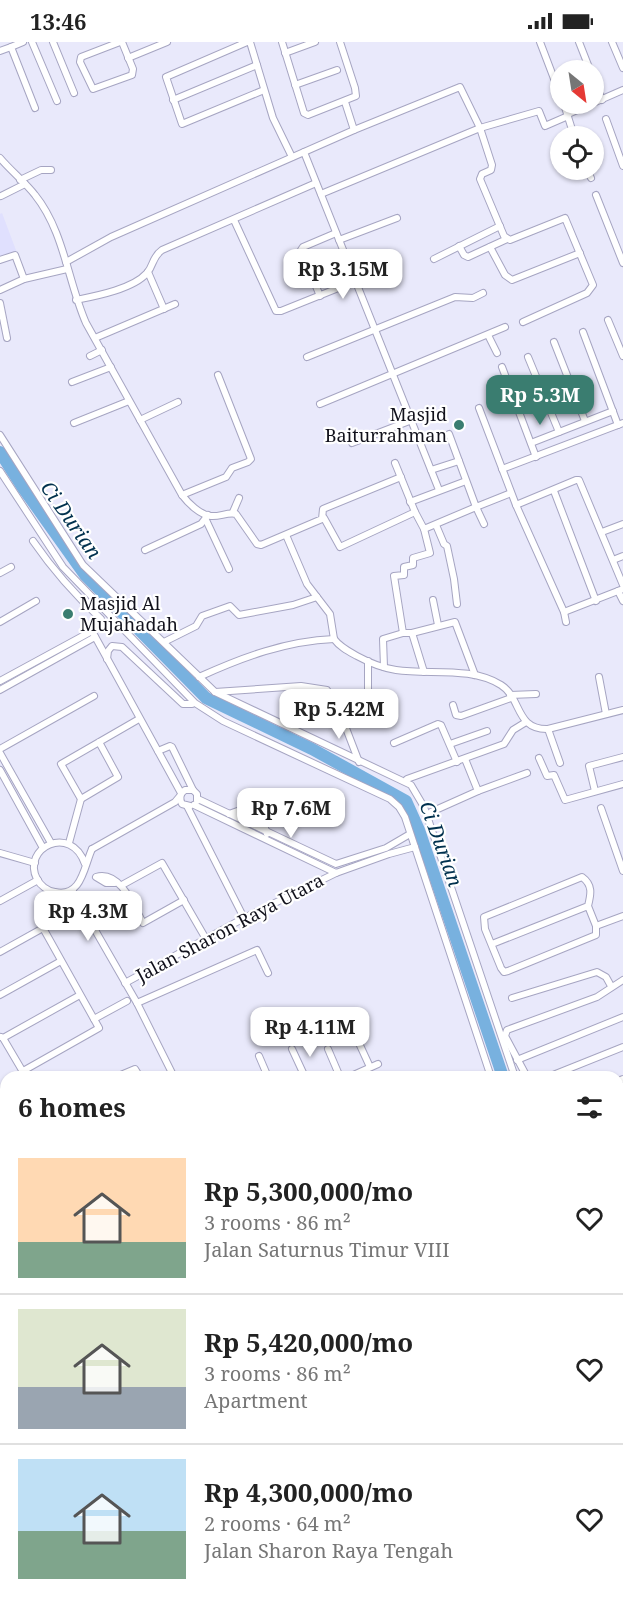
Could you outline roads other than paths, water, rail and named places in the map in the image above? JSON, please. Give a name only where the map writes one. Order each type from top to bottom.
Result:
[{"type":"street","points":[[1,42],[2,50],[23,42]]},
{"type":"street","points":[[32,42],[57,101]]},
{"type":"street","points":[[53,42],[74,93]]},
{"type":"street","points":[[121,42],[134,69],[130,77],[96,89],[91,87],[80,61],[81,57],[121,42]]},
{"type":"street","points":[[129,58],[164,42]]},
{"type":"street","points":[[264,90],[182,125],[166,77],[248,42],[257,65],[273,118],[292,157]]},
{"type":"street","points":[[282,42],[306,115],[345,102],[354,98],[356,94],[340,42]]},
{"type":"street","points":[[285,53],[315,42]]},
{"type":"street","points":[[540,42],[550,68]]},
{"type":"street","points":[[579,42],[586,60]]},
{"type":"street","points":[[612,42],[623,67]]},
{"type":"street","points":[[11,47],[35,108]]},
{"type":"street","points":[[173,100],[257,65]]},
{"type":"street","points":[[295,85],[337,70]]},
{"type":"street","points":[[0,290],[24,279],[66,266],[109,237],[354,130],[460,87],[480,129],[493,168],[480,178],[507,239]]},
{"type":"street","points":[[604,99],[623,90]]},
{"type":"street","points":[[345,102],[354,130]]},
{"type":"street","points":[[321,194],[480,129],[539,111],[545,126],[568,115],[571,126]]},
{"type":"street","points":[[606,119],[623,166]]},
{"type":"street","points":[[304,152],[439,490]]},
{"type":"street","points":[[0,158],[35,194],[46,212],[86,324],[182,495],[207,517],[229,569]]},
{"type":"street","points":[[1,196],[41,170],[51,170]]},
{"type":"street","points":[[76,300],[107,293],[134,281],[148,272],[152,260],[162,250],[316,183]]},
{"type":"street","points":[[596,195],[623,262]]},
{"type":"street","points":[[339,240],[397,218]]},
{"type":"street","points":[[459,246],[464,255],[468,257],[507,239],[510,240],[565,218],[593,285],[592,289],[523,322]]},
{"type":"street","points":[[234,220],[276,311],[357,282],[393,266]]},
{"type":"street","points":[[434,259],[500,226]]},
{"type":"street","points":[[320,296],[301,250],[303,247],[336,233]]},
{"type":"street","points":[[490,247],[505,275],[512,280],[580,253]]},
{"type":"street","points":[[0,260],[15,255],[24,279]]},
{"type":"street","points":[[148,272],[164,309]]},
{"type":"street","points":[[306,357],[454,297],[473,298],[483,293]]},
{"type":"street","points":[[0,303],[7,338]]},
{"type":"street","points":[[95,338],[175,304]]},
{"type":"street","points":[[608,320],[623,356]]},
{"type":"street","points":[[320,404],[505,327]]},
{"type":"street","points":[[502,469],[620,424],[583,332]]},
{"type":"street","points":[[488,335],[497,353]]},
{"type":"street","points":[[554,342],[585,421]]},
{"type":"street","points":[[90,356],[102,350]]},
{"type":"street","points":[[528,357],[559,432]]},
{"type":"street","points":[[72,382],[111,367]]},
{"type":"street","points":[[502,367],[536,457]]},
{"type":"street","points":[[182,495],[226,477],[232,468],[251,459],[218,375]]},
{"type":"street","points":[[74,423],[129,401]]},
{"type":"street","points":[[140,420],[178,402]]},
{"type":"street","points":[[479,408],[511,493],[552,583],[566,622]]},
{"type":"street","points":[[531,443],[613,411]]},
{"type":"street","points":[[352,443],[412,420]]},
{"type":"street","points":[[449,434],[484,524]]},
{"type":"street","points":[[0,435],[83,564],[215,692],[411,785],[421,799],[513,1071]]},
{"type":"street","points":[[431,470],[459,461]]},
{"type":"street","points":[[395,463],[410,502],[424,529],[430,553],[413,558],[413,565],[404,567],[405,575],[394,576],[403,633]]},
{"type":"street","points":[[0,471],[63,567],[195,703],[223,721],[390,799],[399,807],[405,817],[489,1071]]},
{"type":"street","points":[[401,477],[323,509],[324,518],[340,547],[415,512]]},
{"type":"street","points":[[516,505],[579,480],[613,560],[623,601]]},
{"type":"street","points":[[410,502],[466,481]]},
{"type":"street","points":[[554,490],[596,601]]},
{"type":"street","points":[[424,529],[511,493]]},
{"type":"street","points":[[233,512],[239,498]]},
{"type":"street","points":[[146,550],[195,527],[207,517],[233,512],[240,517],[259,545],[286,536],[324,518]]},
{"type":"street","points":[[602,532],[623,524]]},
{"type":"street","points":[[436,525],[449,552],[457,604]]},
{"type":"street","points":[[286,536],[307,584],[330,614],[334,639],[350,652],[368,662],[394,670],[475,675],[500,684],[511,696],[526,722],[536,729],[548,729],[622,712]]},
{"type":"street","points":[[0,690],[94,634],[100,625],[101,619],[72,592],[33,541]]},
{"type":"street","points":[[613,560],[623,556]]},
{"type":"street","points":[[0,573],[11,567]]},
{"type":"street","points":[[564,612],[621,589]]},
{"type":"street","points":[[164,642],[196,626],[202,616],[230,606],[239,615],[293,605],[316,597]]},
{"type":"street","points":[[433,600],[438,625]]},
{"type":"street","points":[[0,622],[36,601]]},
{"type":"street","points":[[384,667],[383,639],[455,622],[475,675]]},
{"type":"street","points":[[412,633],[424,672]]},
{"type":"street","points":[[94,634],[188,805],[244,918]]},
{"type":"street","points":[[0,681],[94,634]]},
{"type":"street","points":[[199,677],[271,648],[334,639]]},
{"type":"street","points":[[107,659],[108,651],[112,646],[122,647],[183,704],[192,704]]},
{"type":"street","points":[[339,710],[364,698],[368,693],[368,662]]},
{"type":"street","points":[[599,677],[606,714]]},
{"type":"street","points":[[215,692],[303,686],[327,690],[339,710],[359,762]]},
{"type":"street","points":[[453,705],[456,715],[461,716],[511,696],[536,694]]},
{"type":"street","points":[[51,843],[0,751],[93,696]]},
{"type":"street","points":[[81,799],[61,764],[139,718]]},
{"type":"street","points":[[407,779],[504,744],[513,730],[526,722]]},
{"type":"street","points":[[394,743],[438,724],[443,728],[457,762]]},
{"type":"street","points":[[548,729],[560,763]]},
{"type":"street","points":[[450,744],[487,730]]},
{"type":"street","points":[[69,843],[81,799],[118,777],[99,742]]},
{"type":"street","points":[[76,848],[92,849],[188,805],[197,794],[172,747],[158,751]]},
{"type":"street","points":[[595,790],[589,766],[623,757]]},
{"type":"street","points":[[539,758],[547,776],[554,775],[565,800],[623,784]]},
{"type":"street","points":[[465,759],[478,791]]},
{"type":"street","points":[[0,770],[44,848]]},
{"type":"street","points":[[431,812],[527,773]]},
{"type":"street","points":[[181,795],[185,790],[193,790]]},
{"type":"street","points":[[229,814],[257,804],[268,832],[264,840]]},
{"type":"street","points":[[188,805],[229,814],[336,864],[390,850],[415,847]]},
{"type":"street","points":[[188,805],[336,873]]},
{"type":"street","points":[[601,808],[623,871]]},
{"type":"street","points":[[390,850],[398,839],[410,834]]},
{"type":"street","points":[[51,843],[69,843],[82,855],[85,873],[80,883],[72,890],[63,893],[44,888],[34,872],[34,863],[38,855],[51,843]]},
{"type":"street","points":[[85,864],[92,849]]},
{"type":"street","points":[[0,854],[34,863]]},
{"type":"street","points":[[315,882],[320,856]]},
{"type":"street","name":"Jalan Sharon Raya Utara","points":[[125,983],[244,918],[371,856]]},
{"type":"street","points":[[122,885],[162,862],[206,939]]},
{"type":"street","points":[[85,873],[106,883],[115,882],[122,885],[143,923],[184,900]]},
{"type":"street","points":[[578,878],[585,879],[590,887],[588,906],[596,926],[597,932],[594,936],[503,971],[485,929],[484,917],[578,878]]},
{"type":"street","points":[[0,901],[38,880]]},
{"type":"street","points":[[72,890],[137,1003],[171,1071]]},
{"type":"street","points":[[0,952],[43,928],[54,892]]},
{"type":"street","points":[[492,944],[588,906]]},
{"type":"street","points":[[596,926],[623,916]]},
{"type":"street","points":[[29,1071],[99,1028],[43,928]]},
{"type":"street","points":[[137,1003],[257,950],[268,973]]},
{"type":"street","points":[[0,995],[62,961]]},
{"type":"street","points":[[512,998],[597,972],[606,977],[611,986]]},
{"type":"street","points":[[523,1071],[505,1036],[507,1030],[597,997],[623,980]]},
{"type":"street","points":[[22,1071],[2,1037],[80,994]]},
{"type":"street","points":[[94,1019],[127,1001]]},
{"type":"street","points":[[517,1060],[623,1017]]},
{"type":"street","points":[[358,1041],[370,1067]]},
{"type":"street","points":[[563,1071],[623,1047]]},
{"type":"street","points":[[292,1049],[302,1071]]},
{"type":"street","points":[[328,1049],[337,1071]]},
{"type":"street","points":[[259,1056],[265,1071]]},
{"type":"street","points":[[362,1071],[378,1064]]},
{"type":"waterway","name":"Ci Durian","points":[[0,452],[85,575],[206,698],[312,749],[406,801],[419,830],[501,1071]]},
{"type":"place","name":"Masjid Baiturrahman","points":[[459,425]]},
{"type":"place","name":"Masjid Al Mujahadah","points":[[68,614]]}]
